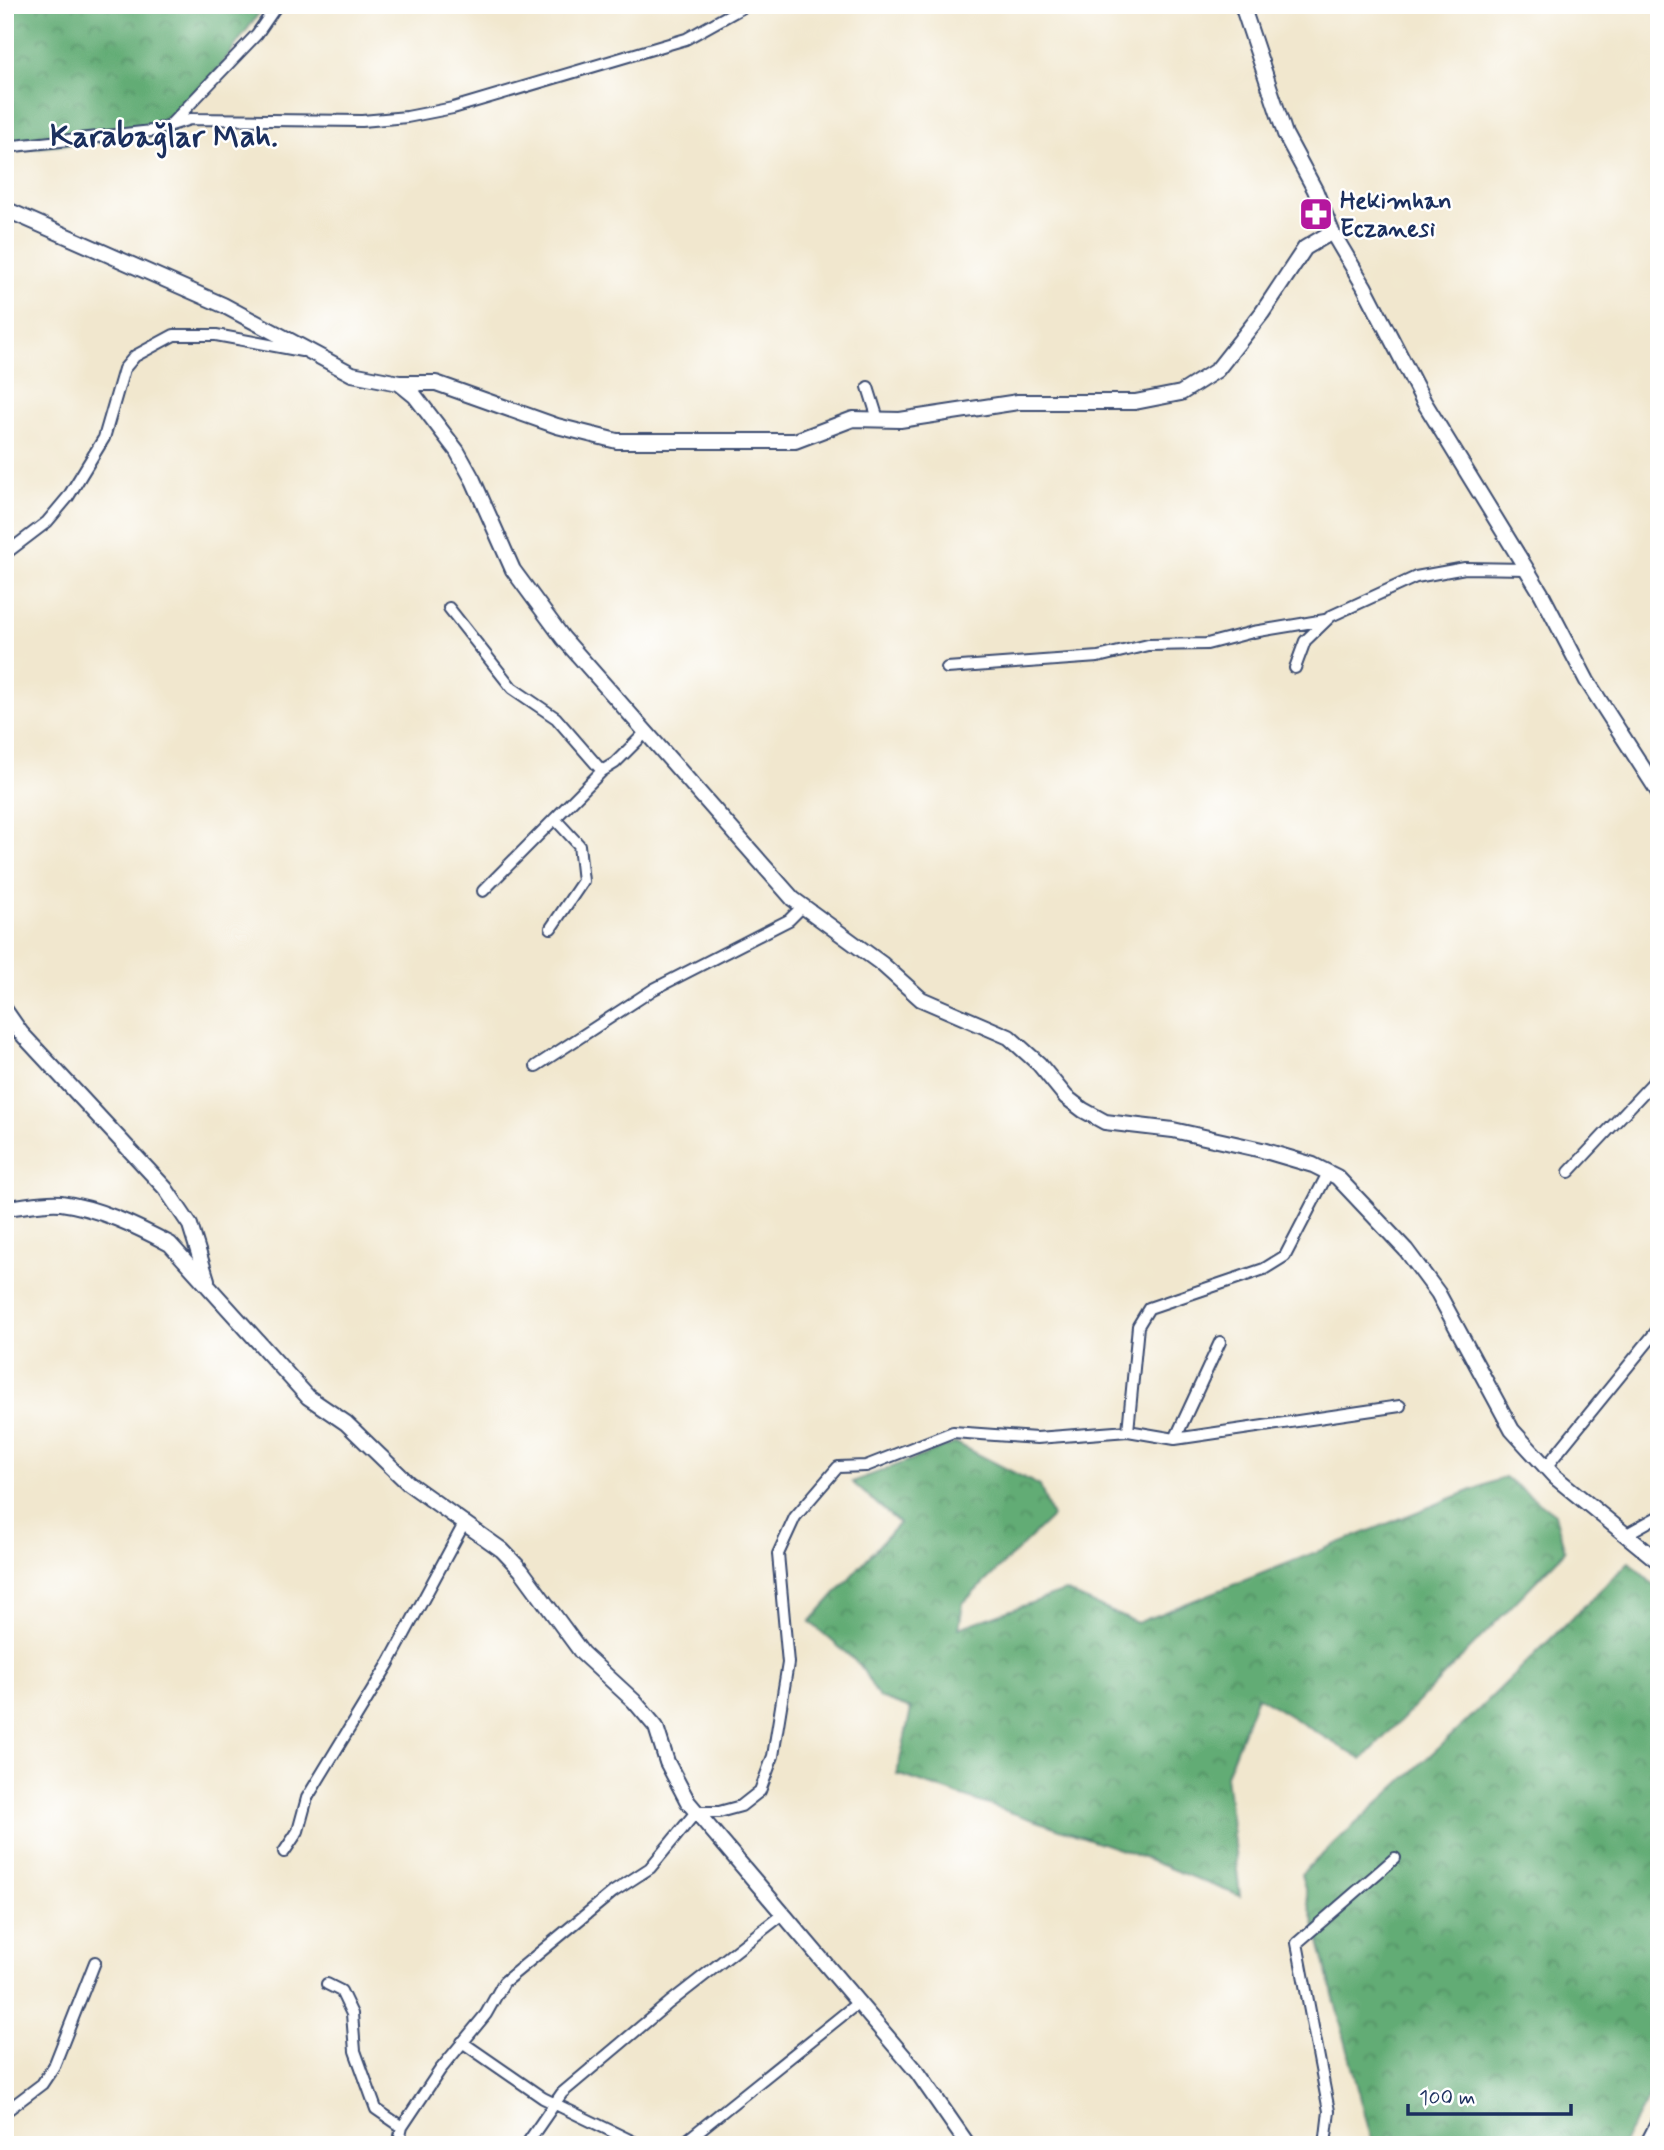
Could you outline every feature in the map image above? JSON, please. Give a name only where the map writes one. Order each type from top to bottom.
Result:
[{"type":"street","points":[[169,126],[257,34],[277,5]]},
{"type":"street","points":[[5,147],[152,131],[190,119],[362,121],[407,117],[453,108],[686,39],[747,5]]},
{"type":"street","points":[[1242,5],[1285,134],[1315,190],[1332,232],[1423,402],[1527,569],[1587,681],[1659,793]]},
{"type":"street","points":[[5,209],[223,305],[305,352],[352,374],[399,383],[436,383],[557,426],[617,441],[795,441],[853,419],[954,414],[1018,402],[1135,402],[1181,393],[1217,370],[1262,313],[1305,248],[1332,232]]},
{"type":"street","points":[[5,554],[47,523],[68,497],[104,438],[124,369],[135,356],[173,335],[216,335],[305,352]]},
{"type":"street","points":[[399,383],[428,412],[457,452],[473,480],[513,570],[563,638],[737,837],[803,906],[882,964],[921,999],[1009,1037],[1039,1063],[1066,1097],[1105,1122],[1173,1130],[1262,1150],[1336,1177],[1406,1250],[1438,1293],[1512,1430],[1546,1466],[1659,1563]]},
{"type":"street","points":[[868,387],[878,419]]},
{"type":"street","points":[[947,668],[1098,657],[1148,645],[1207,644],[1254,632],[1325,620],[1416,577],[1465,568],[1527,569]]},
{"type":"street","points":[[449,608],[512,688],[556,718],[602,771]]},
{"type":"street","points":[[1295,668],[1305,641],[1325,620]]},
{"type":"street","points":[[483,891],[602,771],[615,763],[647,731]]},
{"type":"street","points":[[551,929],[583,881],[579,845],[555,819]]},
{"type":"street","points":[[536,1066],[654,989],[789,920],[803,906]]},
{"type":"street","points":[[5,1010],[21,1033],[165,1188],[190,1225],[210,1288]]},
{"type":"street","points":[[1569,1172],[1659,1076]]},
{"type":"street","points":[[1128,1431],[1138,1326],[1149,1308],[1264,1269],[1285,1255],[1328,1173]]},
{"type":"street","points":[[5,1209],[58,1203],[91,1210],[140,1228],[170,1244],[308,1397],[345,1423],[408,1483],[502,1550],[522,1570],[582,1653],[634,1701],[656,1727],[667,1762],[696,1812],[918,2073],[968,2145]]},
{"type":"street","points":[[1546,1466],[1659,1328]]},
{"type":"street","points":[[1175,1440],[1220,1342]]},
{"type":"street","points":[[696,1812],[719,1812],[741,1806],[760,1791],[773,1756],[788,1663],[778,1555],[795,1517],[838,1467],[866,1466],[953,1432],[1037,1438],[1128,1431],[1175,1440],[1400,1406]]},
{"type":"street","points":[[1625,1535],[1659,1516]]},
{"type":"street","points":[[284,1852],[298,1831],[307,1797],[390,1663],[465,1522]]},
{"type":"street","points":[[398,2145],[402,2127],[461,2042],[486,2014],[504,1982],[613,1892],[650,1868],[696,1812]]},
{"type":"street","points":[[1325,2145],[1329,2111],[1297,1944],[1395,1858]]},
{"type":"street","points":[[526,2145],[554,2103],[669,2003],[783,1914]]},
{"type":"street","points":[[5,2112],[41,2084],[54,2066],[95,1962]]},
{"type":"street","points":[[327,1984],[341,1991],[352,2014],[355,2051],[376,2109],[402,2127]]},
{"type":"street","points":[[681,2145],[859,2002]]},
{"type":"street","points":[[461,2042],[554,2103],[640,2145]]},
{"type":"street","points":[[1647,2145],[1659,2122]]},
{"type":"green space","points":[[5,5],[265,5],[171,134],[5,151]]},
{"type":"green space","points":[[956,1443],[1040,1486],[1052,1517],[963,1603],[959,1628],[1065,1591],[1137,1623],[1505,1477],[1555,1514],[1565,1551],[1362,1760],[1257,1696],[1226,1775],[1240,1896],[1125,1851],[897,1774],[911,1709],[879,1698],[860,1665],[810,1622],[899,1523],[852,1482]]},
{"type":"green space","points":[[1629,1562],[1659,1590],[1659,2078],[1622,2145],[1373,2145],[1301,1874],[1465,1723]]},
{"type":"place","name":"Hekimhan Eczanesi","points":[[1316,214]]},
{"type":"district","name":"Karabağlar Mah.","points":[[164,135]]}]
